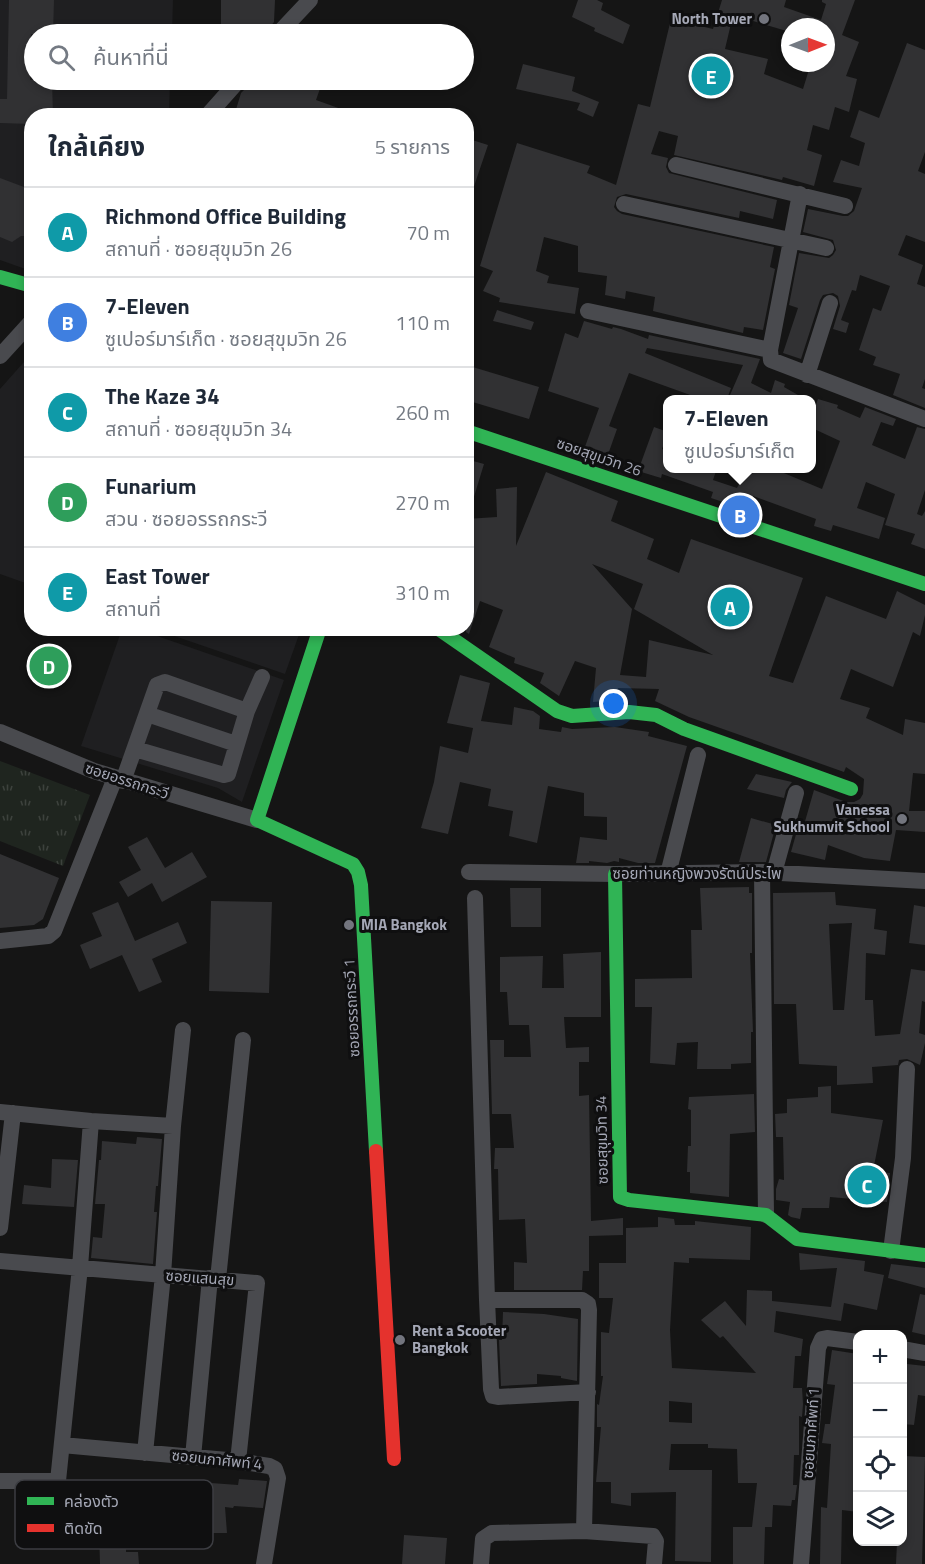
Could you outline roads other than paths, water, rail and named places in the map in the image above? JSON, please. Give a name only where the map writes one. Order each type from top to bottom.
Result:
[{"type":"street","points":[[287,24],[310,0]]},
{"type":"street","points":[[214,108],[230,90]]},
{"type":"street","points":[[676,165],[845,206]]},
{"type":"street","points":[[800,195],[770,357],[773,362],[925,419]]},
{"type":"street","points":[[624,204],[826,248]]},
{"type":"street","points":[[0,277],[24,284]]},
{"type":"street","points":[[807,375],[830,303]]},
{"type":"street","points":[[588,311],[770,350]]},
{"type":"street","points":[[0,356],[24,330]]},
{"type":"street","name":"ซอยสุขุมวิท 26","points":[[474,434],[925,584]]},
{"type":"street","points":[[257,820],[317,636]]},
{"type":"street","points":[[449,636],[557,711],[572,716],[629,712],[656,715],[684,729],[851,789]]},
{"type":"street","points":[[135,749],[224,775],[228,774],[247,711],[262,677]]},
{"type":"street","points":[[0,941],[48,936],[54,931],[119,780],[135,749],[157,685],[165,682],[247,711]]},
{"type":"street","points":[[147,714],[236,744]]},
{"type":"street","name":"ซอยอรรถกระวี","points":[[0,732],[119,780],[257,820]]},
{"type":"street","points":[[668,874],[698,755]]},
{"type":"street","points":[[796,793],[768,872],[766,1215],[797,1239],[925,1255]]},
{"type":"street","name":"ซอยอรรถกระวี 1","points":[[257,820],[353,864],[358,872],[361,885],[394,1459]]},
{"type":"street","name":"ซอยท่านหญิงพวงรัตน์ประไพ","points":[[469,872],[668,874],[768,872],[925,881]]},
{"type":"street","name":"ซอยสุขุมวิท 34","points":[[615,874],[620,1197],[629,1200],[766,1215]]},
{"type":"street","points":[[475,898],[491,1389],[494,1396],[498,1397],[588,1392]]},
{"type":"street","points":[[145,1453],[163,1275],[172,1126],[183,1030]]},
{"type":"street","points":[[193,1458],[243,1040]]},
{"type":"street","points":[[891,1251],[903,1158],[907,1069]]},
{"type":"street","points":[[0,1228],[7,1113],[172,1126]]},
{"type":"street","points":[[58,1480],[80,1267],[91,1121]]},
{"type":"street","name":"ซอยแสนสุข","points":[[0,1261],[251,1281],[257,1285],[238,1461]]},
{"type":"street","points":[[488,1300],[585,1302],[589,1310],[584,1531]]},
{"type":"street","name":"ซอยนภาศัพท์ 1","points":[[801,1564],[818,1348],[822,1339],[827,1338],[853,1341]]},
{"type":"street","points":[[907,1350],[925,1353]]},
{"type":"street","name":"ซอยนภาศัพท์ 4","points":[[62,1445],[238,1461],[275,1469],[278,1478],[264,1564]]},
{"type":"street","points":[[481,1564],[483,1539],[492,1533],[584,1531],[653,1536],[656,1541],[654,1564]]},
{"type":"place","name":"North Tower","points":[[764,19]]},
{"type":"place","name":"East Tower","points":[[711,76]]},
{"type":"place","name":"7-Eleven","points":[[740,515]]},
{"type":"place","name":"Richmond Office Building","points":[[730,607]]},
{"type":"place","name":"Funarium","points":[[49,666]]},
{"type":"place","name":"Vanessa Sukhumvit School","points":[[902,819]]},
{"type":"place","name":"MIA Bangkok","points":[[349,925]]},
{"type":"place","name":"The Kaze 34","points":[[867,1185]]},
{"type":"place","name":"Rent a Scooter Bangkok","points":[[400,1340]]}]
